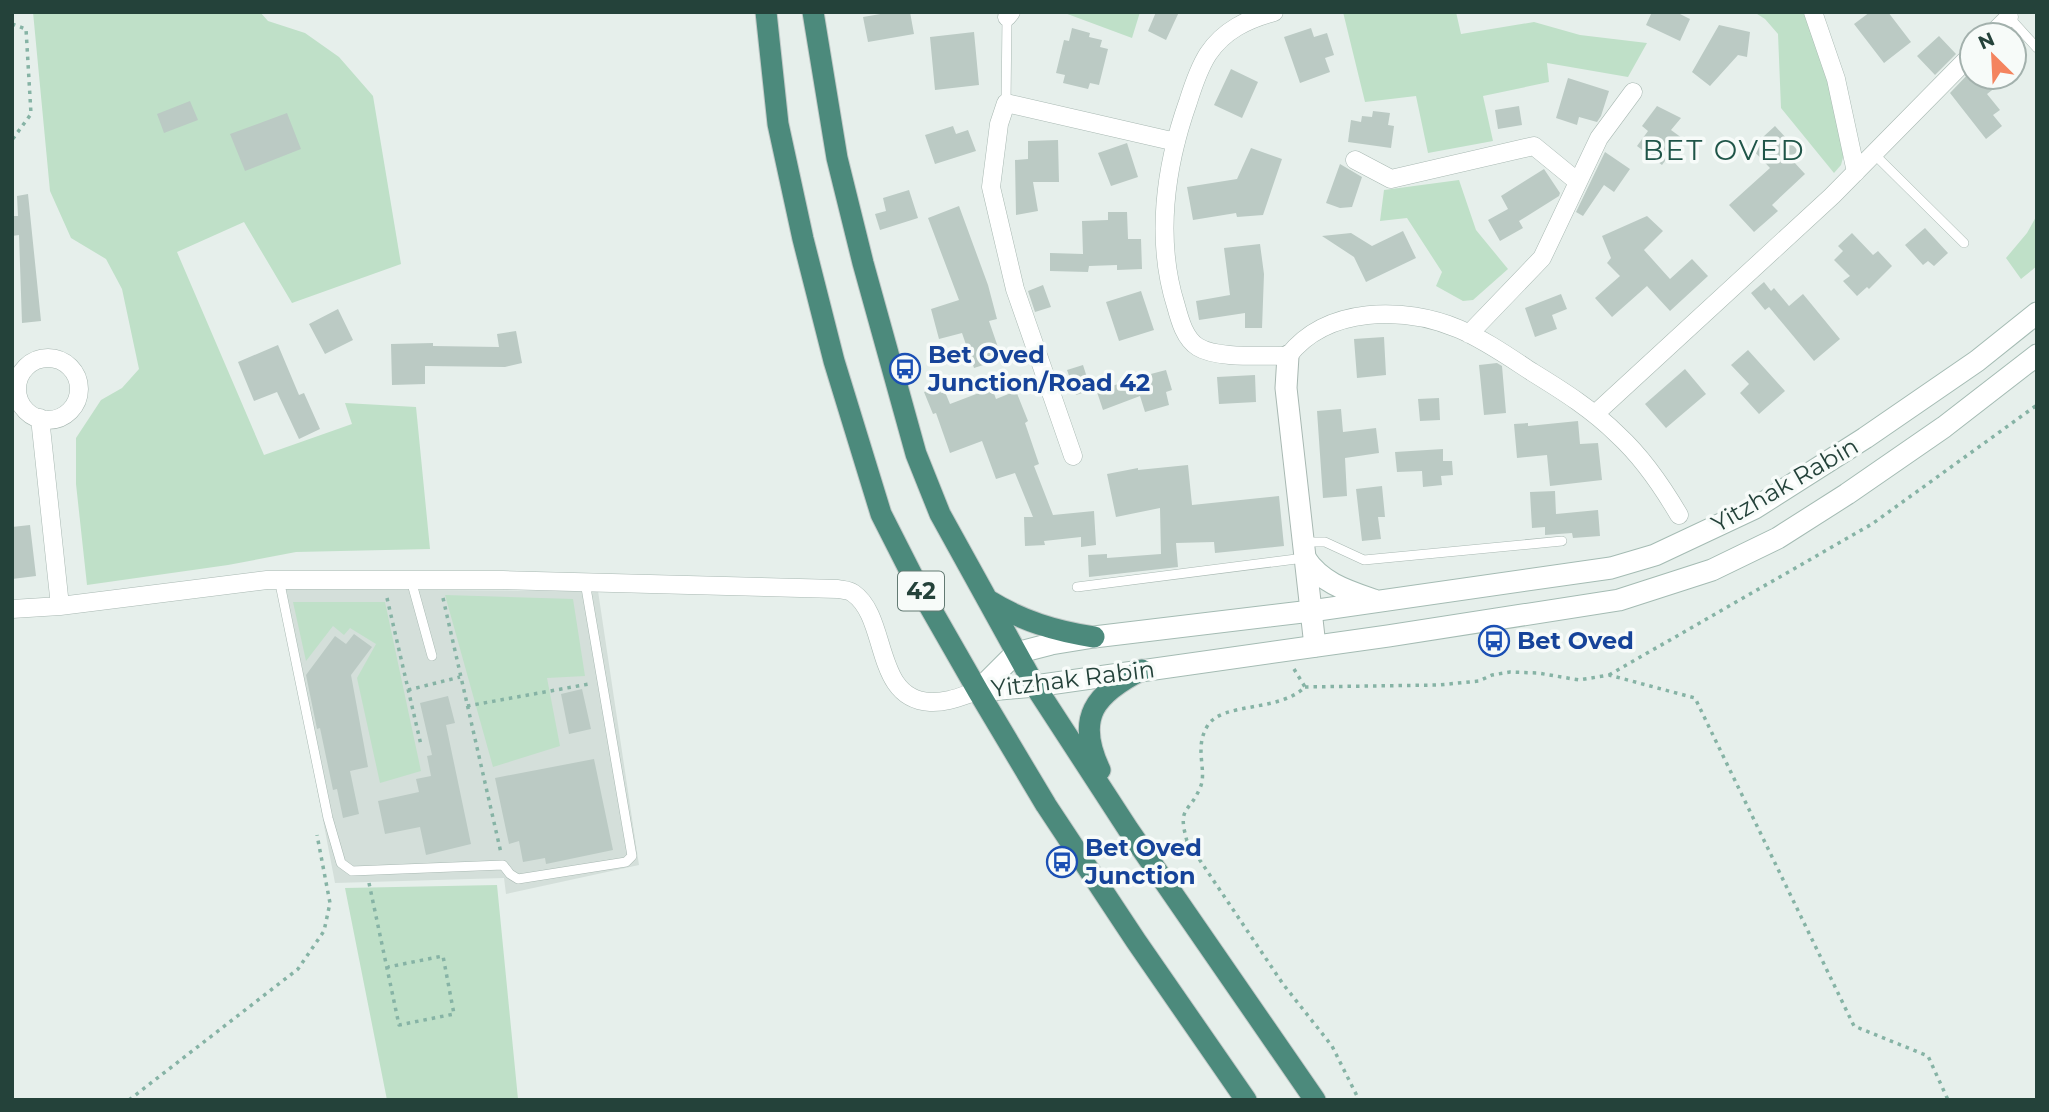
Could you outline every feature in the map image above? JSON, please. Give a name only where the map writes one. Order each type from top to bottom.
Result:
[{"type":"highway","name":"42","points":[[766,12],[778,124],[831,349],[881,514],[915,581],[978,691],[1054,816],[1246,1100]]},
{"type":"highway","name":"42","points":[[813,12],[837,158],[863,263],[916,454],[940,514],[1035,686],[1128,829],[1315,1100]]},
{"type":"highway","points":[[985,598],[1027,621],[1058,631],[1094,636]]},
{"type":"highway","points":[[1128,829],[1092,754],[1089,732],[1091,715],[1109,689],[1142,670]]},
{"type":"main road","name":"Yitzhak Rabin","points":[[978,691],[1016,653],[1094,636],[1380,602],[1611,568],[1655,555],[1755,508],[1977,361],[2037,313]]},
{"type":"main road","name":"Yitzhak Rabin","points":[[978,691],[1035,686],[1619,600],[1712,570],[1778,538],[1944,427],[2037,355]]},
{"type":"main road","points":[[1288,356],[1286,388],[1315,646]]},
{"type":"main road","points":[[1305,550],[1310,566],[1328,581],[1380,602]]},
{"type":"street","points":[[1813,12],[1836,79],[1856,172]]},
{"type":"street","points":[[1264,14],[1226,34],[1208,54],[1190,95],[1176,142],[1167,191],[1165,243],[1173,296],[1185,332],[1194,343],[1208,351],[1288,356],[1305,336],[1321,327],[1360,316],[1413,316],[1445,324],[1469,334],[1595,414],[1641,459],[1679,515]]},
{"type":"street","points":[[1595,414],[1856,172],[1958,68]]},
{"type":"street","points":[[1469,334],[1542,258],[1599,138],[1633,92]]},
{"type":"street","points":[[1073,456],[1016,289],[991,187],[999,124],[1006,103],[1176,142]]},
{"type":"street","points":[[1355,160],[1391,179],[1534,146],[1578,182]]},
{"type":"street","points":[[40,418],[60,606]]},
{"type":"street","points":[[12,609],[60,606],[279,579],[439,579],[825,588],[852,592],[865,606],[889,671],[901,688],[915,700],[950,700],[978,691]]},
{"type":"lane","points":[[1006,103],[1009,14]]},
{"type":"lane","points":[[2007,15],[2037,48]]},
{"type":"lane","points":[[1873,153],[1964,243]]},
{"type":"lane","points":[[1077,587],[1305,550],[1325,542],[1364,560],[1562,541]]},
{"type":"lane","points":[[279,579],[328,818],[341,863],[352,871],[503,865],[518,879],[626,862],[632,856],[585,582]]},
{"type":"lane","points":[[411,579],[432,656]]},
{"type":"path","points":[[12,24],[26,29],[31,114],[12,140]]},
{"type":"path","points":[[1359,1100],[1332,1046],[1283,984],[1187,841],[1182,825],[1185,808],[1201,787],[1200,743],[1209,723],[1222,714],[1282,702],[1297,696],[1305,687],[1439,685],[1479,681],[1510,672],[1538,673],[1579,680],[1609,674],[1872,524],[2037,405]]},
{"type":"path","points":[[382,579],[421,745]]},
{"type":"path","points":[[439,579],[503,865]]},
{"type":"path","points":[[1282,650],[1305,687]]},
{"type":"path","points":[[1609,674],[1695,698],[1854,1026],[1928,1056],[1948,1100]]},
{"type":"path","points":[[408,690],[461,676]]},
{"type":"path","points":[[467,706],[602,682]]},
{"type":"path","points":[[129,1100],[298,969],[324,931],[330,903],[314,822]]},
{"type":"path","points":[[366,870],[399,1025],[454,1014],[443,956],[388,967]]},
{"type":"shaded area","points":[[279,589],[598,591],[639,865],[506,894],[504,878],[335,883]]},
{"type":"green space","points":[[33,12],[260,12],[268,21],[305,33],[339,57],[373,96],[401,264],[292,303],[244,222],[177,252],[264,455],[352,424],[345,403],[416,407],[430,549],[296,552],[228,565],[87,585],[76,484],[76,438],[101,400],[122,388],[139,369],[122,289],[106,259],[71,238],[50,191]]},
{"type":"green space","points":[[1062,12],[1140,12],[1132,38]]},
{"type":"green space","points":[[1343,12],[1456,12],[1461,34],[1534,22],[1580,35],[1647,43],[1628,77],[1547,63],[1549,82],[1483,96],[1493,141],[1428,153],[1416,96],[1365,102]]},
{"type":"green space","points":[[1754,12],[1805,12],[1834,98],[1845,150],[1841,165],[1834,173],[1781,108],[1778,34],[1765,19]]},
{"type":"green space","points":[[1459,180],[1476,230],[1508,269],[1473,300],[1463,301],[1436,286],[1442,272],[1407,218],[1380,221],[1384,190]]},
{"type":"green space","points":[[2037,215],[2037,266],[2021,279],[2006,258],[2027,233]]},
{"type":"green space","points":[[445,595],[573,599],[585,676],[547,678],[560,746],[493,767]]},
{"type":"green space","points":[[293,602],[385,602],[421,771],[380,783],[357,678],[376,644],[350,628],[344,635],[333,626],[306,661]]},
{"type":"green space","points":[[497,885],[518,1099],[387,1100],[345,888]]},
{"type":"building","points":[[910,12],[914,34],[868,42],[863,17]]},
{"type":"building","points":[[1156,12],[1179,12],[1166,40],[1148,31]]},
{"type":"building","points":[[1652,12],[1676,12],[1690,19],[1680,41],[1646,25]]},
{"type":"building","points":[[1870,12],[1888,12],[1911,42],[1884,63],[1854,24]]},
{"type":"building","points":[[1719,25],[1750,32],[1747,57],[1738,55],[1710,86],[1692,72]]},
{"type":"building","points":[[1072,28],[1102,40],[1100,47],[1108,49],[1099,85],[1090,83],[1088,89],[1063,83],[1065,75],[1056,73],[1064,40],[1069,41]]},
{"type":"building","points":[[1311,28],[1314,37],[1327,33],[1334,55],[1325,58],[1330,72],[1300,83],[1284,37]]},
{"type":"building","points":[[974,32],[979,85],[935,90],[930,37]]},
{"type":"building","points":[[1939,36],[1956,54],[1935,75],[1917,56]]},
{"type":"building","points":[[1231,69],[1258,82],[1242,118],[1214,105]]},
{"type":"building","points":[[1568,78],[1609,91],[1597,122],[1579,117],[1577,125],[1556,118]]},
{"type":"building","points":[[1958,85],[1958,91],[1991,91],[1987,94],[2000,110],[1993,115],[2002,126],[1986,139],[1950,93]]},
{"type":"building","points":[[190,101],[198,120],[164,133],[157,114]]},
{"type":"building","points":[[1519,106],[1522,125],[1498,129],[1495,110]]},
{"type":"building","points":[[1657,106],[1681,118],[1671,130],[1682,138],[1662,165],[1637,146],[1648,131],[1642,126]]},
{"type":"building","points":[[1373,111],[1390,113],[1388,125],[1394,126],[1391,148],[1348,142],[1351,120],[1361,122],[1362,116],[1372,117]]},
{"type":"building","points":[[287,113],[301,149],[245,171],[230,134]]},
{"type":"building","points":[[953,126],[956,134],[968,130],[976,151],[935,164],[925,135]]},
{"type":"building","points":[[1775,126],[1801,154],[1793,161],[1805,174],[1772,205],[1778,211],[1754,232],[1729,205],[1770,168],[1751,148]]},
{"type":"building","points":[[1058,140],[1059,182],[1033,182],[1038,211],[1016,215],[1015,160],[1028,159],[1028,141]]},
{"type":"building","points":[[1127,143],[1138,177],[1111,186],[1098,153]]},
{"type":"building","points":[[1251,148],[1282,159],[1263,215],[1237,217],[1236,213],[1193,220],[1187,187],[1237,179]]},
{"type":"building","points":[[1605,152],[1630,169],[1614,192],[1604,185],[1583,216],[1576,212]]},
{"type":"building","points":[[1340,164],[1362,177],[1352,207],[1340,208],[1326,203]]},
{"type":"building","points":[[1544,169],[1560,193],[1559,196],[1519,221],[1523,228],[1500,241],[1488,220],[1508,209],[1501,196]]},
{"type":"building","points":[[909,190],[918,218],[880,230],[875,214],[886,211],[883,198]]},
{"type":"building","points":[[28,194],[41,321],[22,323],[19,235],[12,236],[12,216],[18,216],[17,196]]},
{"type":"building","points":[[959,206],[988,285],[997,319],[989,321],[1002,359],[974,368],[962,333],[939,339],[931,309],[959,300],[928,218]]},
{"type":"building","points":[[1108,212],[1127,212],[1128,239],[1141,239],[1142,269],[1117,270],[1117,265],[1089,266],[1088,272],[1050,271],[1050,253],[1083,254],[1082,221],[1108,220]]},
{"type":"building","points":[[1647,216],[1663,231],[1644,250],[1670,279],[1692,259],[1708,276],[1670,311],[1647,286],[1612,317],[1595,298],[1620,276],[1607,263],[1611,258],[1602,236]]},
{"type":"building","points":[[1925,228],[1948,253],[1934,266],[1928,261],[1923,265],[1905,245]]},
{"type":"building","points":[[1403,231],[1416,258],[1366,282],[1354,257],[1322,236],[1351,233],[1372,246]]},
{"type":"building","points":[[1852,233],[1873,255],[1878,251],[1892,266],[1869,289],[1867,287],[1857,296],[1843,281],[1850,276],[1834,260],[1843,251],[1838,246]]},
{"type":"building","points":[[1260,244],[1264,274],[1262,328],[1245,328],[1245,313],[1199,320],[1196,301],[1230,295],[1224,248]]},
{"type":"building","points":[[1764,282],[1771,291],[1774,288],[1789,306],[1803,294],[1840,339],[1814,361],[1769,307],[1765,310],[1751,293]]},
{"type":"building","points":[[1043,285],[1051,307],[1035,312],[1028,291]]},
{"type":"building","points":[[1141,291],[1154,330],[1119,341],[1106,302]]},
{"type":"building","points":[[1561,294],[1567,309],[1552,315],[1557,329],[1535,337],[1525,308]]},
{"type":"building","points":[[338,309],[353,340],[325,354],[309,324]]},
{"type":"building","points":[[516,331],[522,363],[505,367],[425,366],[425,384],[392,385],[391,344],[433,343],[433,346],[499,347],[497,334]]},
{"type":"building","points":[[1384,337],[1386,375],[1357,378],[1354,339]]},
{"type":"building","points":[[278,345],[299,395],[304,393],[320,429],[299,439],[277,392],[254,401],[238,362]]},
{"type":"building","points":[[1748,350],[1785,391],[1759,414],[1740,393],[1749,384],[1731,365]]},
{"type":"building","points":[[1497,363],[1502,366],[1506,413],[1484,415],[1479,365]]},
{"type":"building","points":[[1083,365],[1091,390],[1076,395],[1067,370]]},
{"type":"building","points":[[1685,369],[1706,394],[1666,428],[1645,404]]},
{"type":"building","points":[[1166,370],[1172,390],[1166,392],[1169,405],[1145,412],[1140,396],[1103,410],[1097,392]]},
{"type":"building","points":[[1255,375],[1256,402],[1219,404],[1217,377]]},
{"type":"building","points":[[938,387],[941,393],[945,392],[950,404],[992,388],[996,399],[1016,391],[1028,421],[1025,423],[1039,464],[1034,466],[1053,515],[1094,511],[1096,545],[1081,547],[1081,537],[1044,541],[1045,545],[1025,546],[1024,517],[1033,517],[1015,473],[996,479],[982,441],[950,453],[936,413],[933,414],[924,392]]},
{"type":"building","points":[[1439,398],[1440,420],[1420,421],[1418,399]]},
{"type":"building","points":[[1341,409],[1343,432],[1376,428],[1379,453],[1345,458],[1347,496],[1323,498],[1317,411]]},
{"type":"building","points":[[1578,421],[1580,444],[1598,443],[1602,480],[1550,486],[1547,455],[1517,458],[1514,424],[1528,423],[1528,426]]},
{"type":"building","points":[[1443,449],[1443,461],[1452,461],[1453,475],[1441,476],[1442,485],[1423,487],[1422,471],[1397,472],[1395,452]]},
{"type":"building","points":[[1188,465],[1192,505],[1279,496],[1284,546],[1215,553],[1214,542],[1176,543],[1178,567],[1089,577],[1088,555],[1107,554],[1107,558],[1161,554],[1160,508],[1116,517],[1107,474],[1138,468]]},
{"type":"building","points":[[1382,486],[1385,517],[1378,517],[1381,539],[1362,541],[1356,489]]},
{"type":"building","points":[[1555,491],[1556,514],[1598,510],[1600,536],[1573,538],[1572,533],[1545,535],[1545,527],[1532,528],[1530,492]]},
{"type":"building","points":[[30,525],[36,576],[12,579],[12,527]]},
{"type":"building","points":[[354,634],[372,647],[351,675],[368,767],[350,771],[359,814],[343,818],[337,789],[333,790],[320,728],[317,729],[306,675],[335,636],[346,644]]},
{"type":"building","points":[[582,689],[591,729],[569,734],[561,694]]},
{"type":"building","points":[[448,696],[455,723],[446,725],[471,844],[426,855],[420,827],[385,834],[378,801],[419,792],[416,779],[431,776],[427,756],[432,755],[420,703]]},
{"type":"building","points":[[594,759],[613,850],[546,864],[545,858],[523,862],[519,841],[509,844],[495,778]]},
{"type":"place","name":"Bet Oved Junction/Road 42","points":[[905,369]]},
{"type":"place","name":"Bet Oved","points":[[1494,641]]},
{"type":"place","name":"Bet Oved Junction","points":[[1062,862]]},
{"type":"district","name":"BET OVED","points":[[1724,150]]}]
